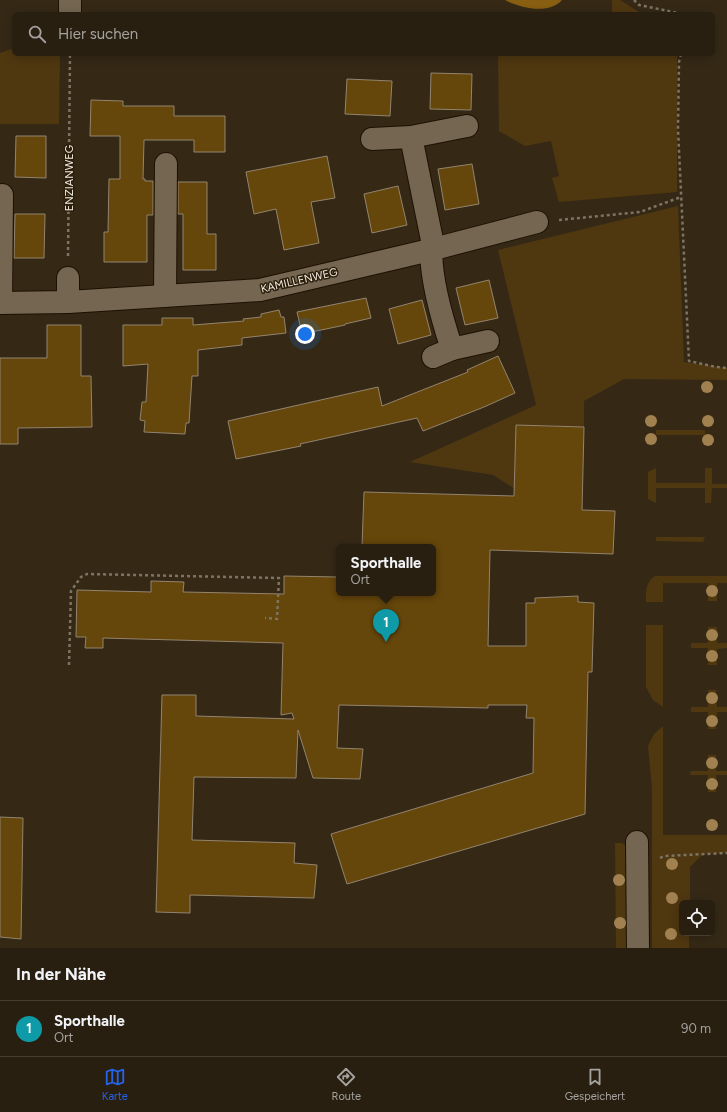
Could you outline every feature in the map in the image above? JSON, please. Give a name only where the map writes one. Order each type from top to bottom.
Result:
[{"type":"street","points":[[70,0],[70,12]]},
{"type":"street","points":[[372,139],[411,137],[467,126]]},
{"type":"street","points":[[411,137],[432,240],[430,250],[442,353],[488,342]]},
{"type":"street","points":[[165,296],[166,164]]},
{"type":"street","name":"KAMILLENWEG","points":[[2,195],[0,303],[68,302],[260,290],[430,250],[537,222]]},
{"type":"street","points":[[68,278],[68,302]]},
{"type":"street","points":[[637,842],[638,948]]},
{"type":"path","points":[[634,0],[639,5],[673,12]]},
{"type":"path","name":"ENZIANWEG","points":[[68,278],[70,56]]},
{"type":"path","points":[[680,56],[679,62],[678,129],[689,361],[727,368]]},
{"type":"path","points":[[537,222],[640,212],[682,196]]},
{"type":"path","points":[[70,665],[71,591],[74,583],[87,574],[279,578],[277,619],[265,618]]},
{"type":"path","points":[[638,872],[664,856],[727,853]]},
{"type":"shaded area","points":[[505,0],[562,0],[556,5],[550,7],[534,9]]},
{"type":"shaded area","points":[[612,0],[620,0],[639,12],[612,12]]},
{"type":"shaded area","points":[[12,49],[12,56],[60,56],[59,124],[0,124],[0,53]]},
{"type":"shaded area","points":[[498,56],[677,56],[677,192],[559,202],[552,178],[559,176],[551,141],[525,146],[499,131]]},
{"type":"shaded area","points":[[678,206],[684,362],[727,368],[727,380],[624,379],[584,401],[584,427],[535,425],[534,428],[516,428],[515,480],[533,500],[493,475],[410,462],[536,405],[498,250]]},
{"type":"shaded area","points":[[656,430],[705,430],[705,435],[656,435]]},
{"type":"shaded area","points":[[656,468],[656,483],[705,483],[705,468],[712,468],[712,484],[727,484],[727,488],[712,488],[711,503],[705,503],[705,488],[656,488],[656,503],[648,499],[648,472]]},
{"type":"shaded area","points":[[656,537],[705,537],[703,542],[656,541]]},
{"type":"shaded area","points":[[655,576],[727,576],[727,583],[717,583],[717,601],[708,601],[708,583],[663,583],[663,602],[646,602],[646,591],[649,581]]},
{"type":"shaded area","points":[[646,625],[663,625],[663,707],[653,700],[646,687]]},
{"type":"shaded area","points":[[708,627],[717,627],[717,643],[727,643],[727,648],[717,649],[717,665],[708,665],[708,648],[691,648],[691,643],[708,643]]},
{"type":"shaded area","points":[[708,690],[716,690],[717,707],[727,707],[727,712],[717,712],[716,729],[708,729],[708,712],[691,712],[691,707],[708,707]]},
{"type":"shaded area","points":[[663,726],[663,835],[727,835],[727,853],[703,854],[690,867],[690,900],[679,900],[679,936],[689,936],[689,948],[652,948],[652,789],[648,746],[654,734]]},
{"type":"shaded area","points":[[708,755],[716,755],[716,771],[727,771],[727,775],[716,775],[716,792],[708,792],[708,775],[690,775],[691,771],[708,771]]},
{"type":"shaded area","points":[[615,843],[622,843],[627,847],[627,948],[616,948]]},
{"type":"building","points":[[431,73],[472,74],[471,110],[430,109]]},
{"type":"building","points":[[347,79],[392,81],[390,116],[345,114]]},
{"type":"building","points":[[91,100],[123,101],[123,106],[174,106],[174,116],[225,116],[225,152],[194,152],[194,140],[144,140],[143,179],[145,179],[145,181],[153,181],[153,215],[147,215],[147,262],[104,262],[104,232],[108,232],[109,179],[120,179],[120,136],[90,136]]},
{"type":"building","points":[[16,136],[46,136],[46,178],[15,177]]},
{"type":"building","points":[[327,156],[335,198],[311,202],[319,243],[284,250],[276,209],[254,214],[246,172]]},
{"type":"building","points":[[472,164],[479,204],[445,210],[438,169]]},
{"type":"building","points":[[178,182],[207,182],[207,234],[216,234],[216,270],[183,270],[183,214],[178,214]]},
{"type":"building","points":[[398,186],[407,225],[372,233],[364,194]]},
{"type":"building","points":[[15,214],[45,214],[44,258],[14,258]]},
{"type":"building","points":[[489,280],[498,318],[465,325],[456,288]]},
{"type":"building","points":[[366,298],[371,318],[302,334],[297,312]]},
{"type":"building","points":[[422,300],[431,335],[398,344],[389,309]]},
{"type":"building","points":[[279,310],[281,317],[284,317],[286,333],[242,338],[242,345],[198,350],[198,376],[192,376],[189,423],[186,423],[185,434],[144,432],[145,421],[140,420],[142,402],[146,402],[148,364],[123,366],[123,325],[162,325],[162,318],[193,318],[193,325],[244,321],[243,319],[261,317],[261,314]]},
{"type":"building","points":[[47,325],[81,325],[81,376],[91,376],[92,427],[18,428],[18,444],[0,444],[0,358],[47,358]]},
{"type":"building","points":[[498,356],[515,393],[423,431],[417,418],[300,444],[301,446],[236,459],[228,421],[378,387],[382,406],[468,372],[467,370]]},
{"type":"building","points":[[516,425],[584,427],[582,510],[615,511],[613,554],[490,550],[488,646],[526,646],[526,603],[535,603],[535,598],[578,596],[578,602],[594,603],[592,672],[588,672],[585,814],[347,884],[331,834],[533,773],[534,718],[526,718],[527,705],[488,705],[488,708],[339,705],[337,748],[363,749],[360,779],[313,778],[298,730],[296,778],[194,777],[192,840],[295,843],[294,863],[317,865],[314,898],[190,895],[190,913],[156,912],[162,695],[196,695],[196,716],[294,719],[292,713],[281,715],[283,643],[103,638],[103,648],[85,648],[86,637],[76,637],[77,590],[151,592],[151,581],[184,582],[183,592],[284,594],[284,576],[336,577],[336,596],[436,596],[436,544],[362,544],[364,492],[514,496]]},
{"type":"building","points":[[0,817],[23,818],[21,939],[0,937]]},
{"type":"place","name":"Sporthalle","points":[[386,642]]}]
